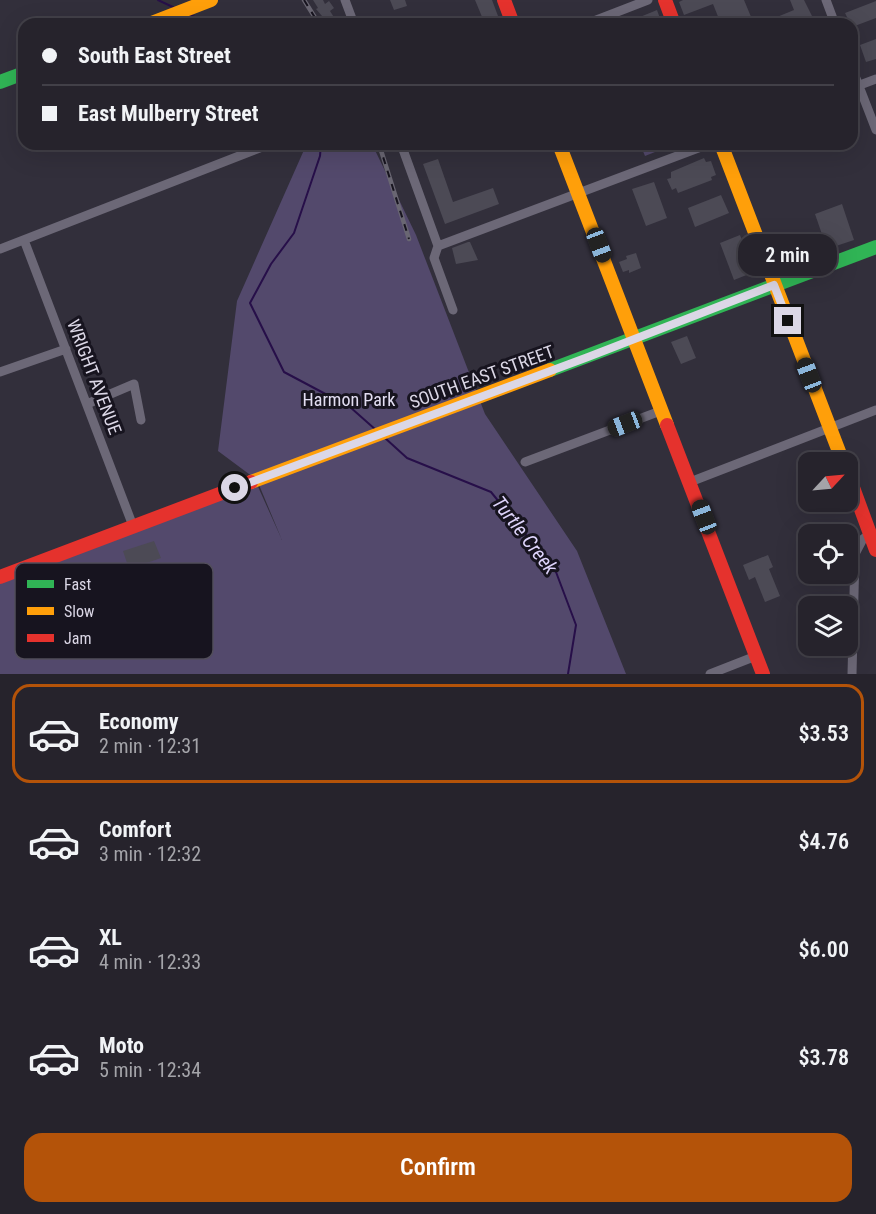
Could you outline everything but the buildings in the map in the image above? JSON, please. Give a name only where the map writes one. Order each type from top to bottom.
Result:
[{"type":"street","points":[[164,18],[211,0]]},
{"type":"street","points":[[345,0],[352,18]]},
{"type":"street","points":[[504,0],[511,18]]},
{"type":"street","points":[[602,18],[648,0]]},
{"type":"street","points":[[665,0],[672,18]]},
{"type":"street","points":[[826,0],[834,18]]},
{"type":"street","points":[[0,82],[18,75]]},
{"type":"street","points":[[858,85],[876,79]]},
{"type":"street","points":[[858,92],[876,130]]},
{"type":"street","points":[[0,249],[255,150]]},
{"type":"street","points":[[403,150],[438,246],[434,258],[453,310]]},
{"type":"street","points":[[562,150],[763,674]]},
{"type":"street","points":[[438,246],[693,150]]},
{"type":"street","points":[[723,150],[839,452]]},
{"type":"street","name":"WRIGHT AVENUE","points":[[24,240],[133,526]]},
{"type":"street","name":"SOUTH EAST STREET","points":[[37,563],[876,247]]},
{"type":"street","points":[[0,372],[66,349]]},
{"type":"street","points":[[87,404],[134,384],[141,420]]},
{"type":"street","points":[[525,462],[663,410]]},
{"type":"street","points":[[690,482],[876,410]]},
{"type":"street","points":[[858,501],[876,550]]},
{"type":"street","points":[[852,674],[855,554],[863,539],[870,534]]},
{"type":"street","name":"SOUTH EAST STREET","points":[[0,577],[15,571]]},
{"type":"street","points":[[710,674],[756,656]]},
{"type":"green space","name":"Harmon Park","points":[[304,150],[375,150],[416,235],[485,414],[577,551],[626,674],[0,674],[0,577],[15,571],[15,659],[213,659],[213,563],[37,563],[255,480],[282,540],[257,480],[218,451],[237,301]]},
{"type":"green space","points":[[642,150],[660,150],[645,156]]},
{"type":"waterway","name":"Turtle Creek","points":[[158,0],[175,8]]},
{"type":"waterway","name":"Turtle Creek","points":[[188,14],[197,18]]},
{"type":"waterway","name":"Turtle Creek","points":[[320,150],[294,233],[271,264],[250,303],[284,372],[350,407],[376,430]]},
{"type":"waterway","name":"Turtle Creek","points":[[385,438],[407,458],[491,492],[556,572],[576,625],[568,674]]},
{"type":"railway","points":[[304,0],[315,18]]},
{"type":"railway","points":[[381,150],[409,239]]},
{"type":"traffic: fast","points":[[0,82],[18,75]]},
{"type":"traffic: fast","points":[[550,370],[876,247]]},
{"type":"traffic: slow","points":[[164,18],[211,0]]},
{"type":"traffic: slow","points":[[561,150],[667,425]]},
{"type":"traffic: slow","points":[[723,150],[839,452]]},
{"type":"traffic: slow","points":[[251,482],[550,370]]},
{"type":"traffic: jam","points":[[504,0],[511,18]]},
{"type":"traffic: jam","points":[[665,0],[672,18]]},
{"type":"traffic: jam","points":[[667,425],[763,674]]},
{"type":"traffic: jam","points":[[37,563],[251,482]]},
{"type":"traffic: jam","points":[[858,501],[876,550]]},
{"type":"traffic: jam","points":[[0,577],[15,571]]},
{"type":"route","points":[[235,488],[588,357],[774,285],[788,321]]}]
